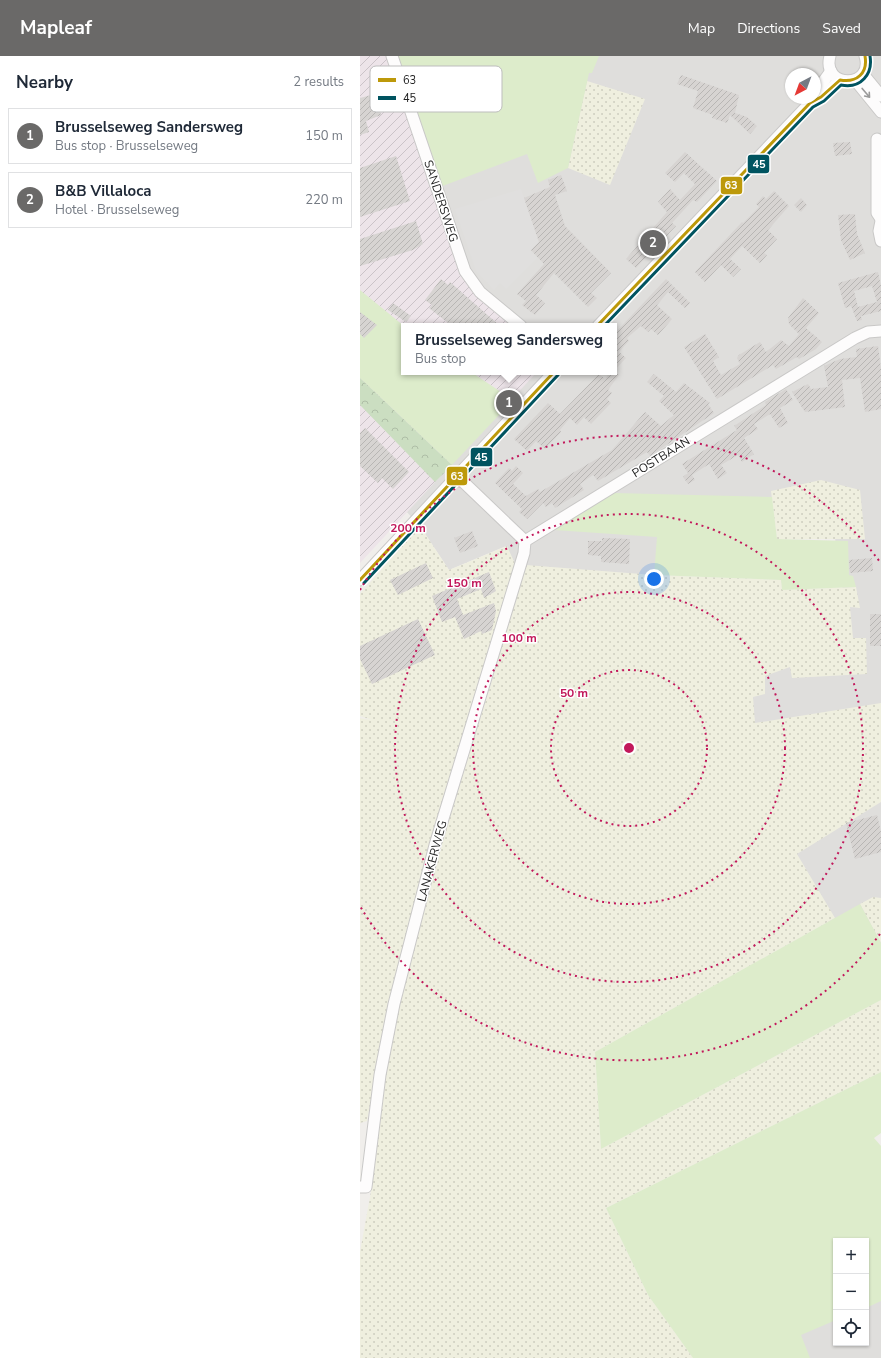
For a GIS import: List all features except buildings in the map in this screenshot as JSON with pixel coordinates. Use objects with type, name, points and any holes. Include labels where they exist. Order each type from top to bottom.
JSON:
[{"type":"street","name":"SANDERSWEG","points":[[392,56],[395,66]]},
{"type":"street","points":[[830,56],[829,64],[831,71],[840,80],[846,81],[859,77],[866,66],[865,56]]},
{"type":"street","points":[[821,86],[831,71]]},
{"type":"street","points":[[859,77],[881,96]]},
{"type":"street","points":[[859,77],[881,112]]},
{"type":"street","points":[[821,97],[840,80]]},
{"type":"street","points":[[601,323],[807,104]]},
{"type":"street","name":"SANDERSWEG","points":[[411,112],[465,271],[480,292],[517,323]]},
{"type":"street","points":[[877,139],[877,213],[881,220],[879,231],[881,241]]},
{"type":"street","name":"POSTBAAN","points":[[525,541],[855,338],[868,332],[881,331]]},
{"type":"street","points":[[360,580],[456,475],[551,375]]},
{"type":"street","points":[[456,475],[525,541]]},
{"type":"street","name":"LANAKERWEG","points":[[363,1187],[380,1075],[394,1004],[435,845],[522,560],[525,541]]},
{"type":"shaded area","points":[[360,56],[881,56],[881,706],[755,728],[751,680],[793,664],[853,654],[835,538],[852,492],[764,501],[682,499],[656,578],[516,566],[506,546],[449,570],[420,526],[404,509],[360,410]]},
{"type":"shaded area","points":[[360,56],[388,56],[391,66],[370,66],[370,112],[406,112],[427,179],[461,272],[513,323],[401,323],[401,375],[534,375],[360,563]]},
{"type":"shaded area","points":[[521,189],[539,243],[530,251],[537,258],[506,289],[500,283],[494,290],[476,271],[455,209]]},
{"type":"shaded area","points":[[881,797],[881,968],[824,919],[778,855]]},
{"type":"shaded area","points":[[881,1292],[881,1358],[804,1358],[790,1326],[833,1310],[833,1346],[869,1346],[869,1296]]},
{"type":"green space","points":[[398,56],[599,56],[592,73],[589,73],[568,168],[538,183],[527,154],[440,187],[416,112],[502,112],[502,66],[401,66]]},
{"type":"green space","points":[[587,81],[645,99],[610,185],[568,168]]},
{"type":"green space","points":[[360,290],[401,324],[401,375],[476,375],[513,400],[452,465],[360,378]]},
{"type":"green space","points":[[360,378],[452,465],[435,482],[360,405]]},
{"type":"green space","points":[[821,480],[860,490],[865,539],[777,539],[771,491]]},
{"type":"green space","points":[[614,493],[772,497],[777,539],[848,541],[849,575],[853,576],[856,587],[782,590],[781,580],[654,575],[657,537],[554,530]]},
{"type":"green space","points":[[420,526],[449,570],[507,546],[516,566],[389,1004],[367,1121],[360,1123],[360,718],[372,720],[360,716],[360,594]]},
{"type":"green space","points":[[526,565],[654,575],[781,580],[782,590],[856,587],[860,608],[850,607],[853,638],[866,638],[867,674],[792,678],[790,667],[765,676],[765,694],[753,697],[755,723],[881,703],[881,802],[797,854],[835,918],[595,1052],[601,1149],[881,1000],[881,1072],[606,1208],[648,1295],[693,1358],[360,1358],[360,1252],[372,1186],[385,1076],[399,1004],[441,845]]},
{"type":"green space","points":[[873,897],[881,898],[881,943],[860,904]]},
{"type":"green space","points":[[860,904],[881,943],[881,1000],[601,1149],[595,1052]]},
{"type":"green space","points":[[881,1072],[881,1133],[874,1138],[881,1146],[881,1301],[869,1307],[869,1238],[833,1238],[833,1321],[801,1335],[810,1358],[693,1358],[648,1295],[606,1208]]},
{"type":"transit line","name":"63","points":[[600,323],[810,103],[821,97],[840,80],[852,80],[860,76],[865,67],[865,56]]},
{"type":"transit line","name":"45","points":[[607,323],[813,107],[824,101],[841,85],[854,85],[864,79],[870,69],[870,56]]},
{"type":"transit line","name":"63","points":[[360,580],[551,375]]},
{"type":"transit line","name":"45","points":[[364,583],[558,375]]},
{"type":"place","name":"B&B Villaloca","points":[[653,243]]},
{"type":"place","name":"Brusselseweg Sandersweg","points":[[509,403]]}]
